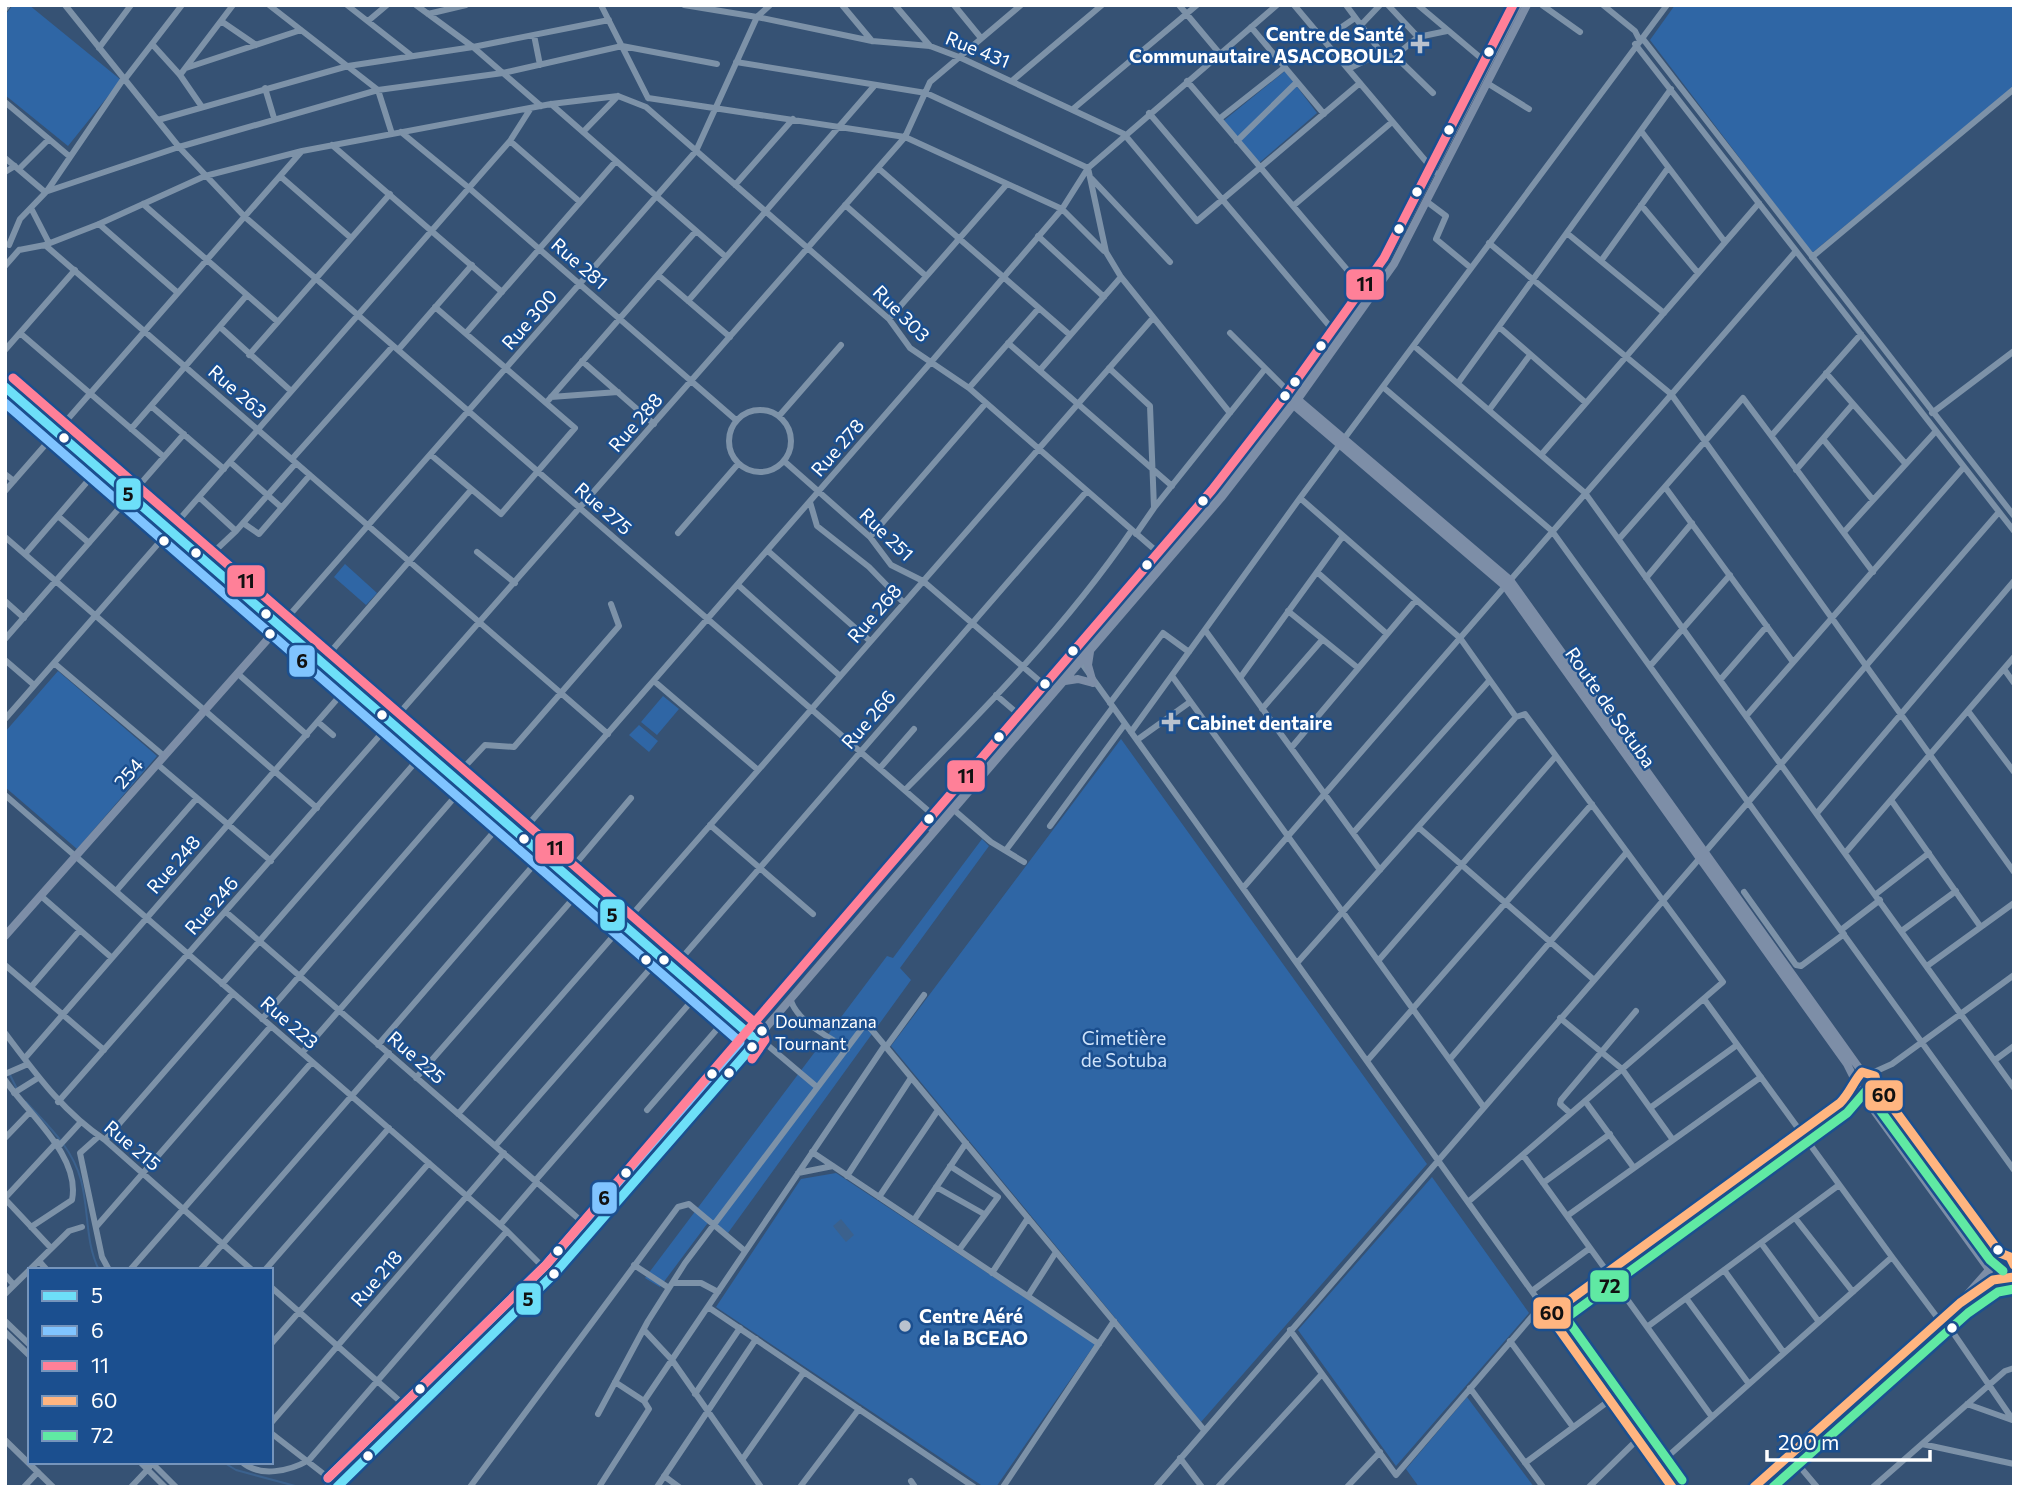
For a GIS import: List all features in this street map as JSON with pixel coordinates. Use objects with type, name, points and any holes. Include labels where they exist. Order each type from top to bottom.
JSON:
[{"type":"main road","points":[[333,1485],[550,1273],[941,821],[954,810],[1065,681],[1079,659],[1090,652],[1221,498],[1394,264],[1518,5]]},
{"type":"main road","points":[[1339,337],[1437,173],[1527,5]]},
{"type":"main road","points":[[5,387],[96,472],[123,502],[167,533]]},
{"type":"main road","points":[[5,400],[54,435]]},
{"type":"main road","points":[[550,1273],[587,1226],[791,1001],[1293,400]]},
{"type":"main road","name":"Route de Sotuba","points":[[1293,400],[1508,583],[1847,1063],[1862,1094],[1989,1269],[2008,1277]]},
{"type":"main road","points":[[96,472],[130,495],[167,533],[346,688],[455,777],[567,874],[580,890]]},
{"type":"main road","name":"254","points":[[5,936],[278,629]]},
{"type":"main road","points":[[1065,681],[1078,679],[1093,682],[1088,665],[1090,652]]},
{"type":"main road","points":[[390,725],[420,757],[538,860],[580,890],[754,1040]]},
{"type":"main road","name":"Route de Sotuba","points":[[1701,854],[1862,1072]]},
{"type":"main road","points":[[622,926],[696,996],[754,1040]]},
{"type":"main road","points":[[1754,1487],[1960,1303],[1986,1283],[2008,1277],[2010,1258],[1875,1079],[1862,1072],[1855,1083]]},
{"type":"main road","points":[[1862,1094],[1871,1093],[1875,1079]]},
{"type":"main road","points":[[1960,1303],[1989,1269],[1991,1258],[2010,1258]]},
{"type":"street","name":"Rue 275","points":[[65,5],[180,147],[245,217],[941,821]]},
{"type":"street","points":[[120,5],[126,12]]},
{"type":"street","points":[[99,48],[131,5]]},
{"type":"street","points":[[182,5],[125,79],[46,192],[20,219],[7,245],[19,250],[47,244],[99,224],[205,176],[302,151],[551,104],[618,96]]},
{"type":"street","points":[[180,75],[233,5]]},
{"type":"street","points":[[269,5],[378,90],[392,134]]},
{"type":"street","points":[[347,5],[411,57]]},
{"type":"street","points":[[368,21],[387,5]]},
{"type":"street","points":[[416,5],[473,47],[541,106]]},
{"type":"street","points":[[428,14],[466,5]]},
{"type":"street","points":[[601,5],[648,98],[646,107]]},
{"type":"street","name":"Rue 431","points":[[684,5],[872,41],[930,46],[1013,80],[1124,134]]},
{"type":"street","points":[[723,5],[729,12]]},
{"type":"street","name":"Rue 300","points":[[278,629],[696,151],[757,17],[771,5]]},
{"type":"street","points":[[842,5],[872,41]]},
{"type":"street","points":[[895,5],[930,46]]},
{"type":"street","points":[[954,5],[981,38]]},
{"type":"street","name":"Rue 288","points":[[390,725],[905,137],[930,82],[1021,5]]},
{"type":"street","points":[[1013,80],[1102,5]]},
{"type":"street","points":[[1179,5],[1220,54]]},
{"type":"street","points":[[1073,109],[1197,5]]},
{"type":"street","name":"Rue 278","points":[[520,834],[932,362],[1062,209],[1088,168],[1124,134],[1277,5]]},
{"type":"street","points":[[1306,5],[1297,8],[1437,173]]},
{"type":"street","points":[[1346,5],[1383,55]]},
{"type":"street","points":[[1361,25],[1380,5]]},
{"type":"street","points":[[1388,5],[1418,37]]},
{"type":"street","points":[[1418,5],[1488,64]]},
{"type":"street","points":[[1542,5],[1580,32]]},
{"type":"street","points":[[1131,732],[1342,441],[1667,5]]},
{"type":"street","points":[[1605,6],[1635,31],[1671,89],[2014,531]]},
{"type":"street","points":[[1323,40],[1355,18]]},
{"type":"street","points":[[158,120],[348,66],[473,47],[609,20]]},
{"type":"street","points":[[221,21],[256,46]]},
{"type":"street","points":[[1251,27],[1324,114]]},
{"type":"street","points":[[186,68],[301,30]]},
{"type":"street","points":[[1395,56],[1418,37],[1447,30]]},
{"type":"street","points":[[534,35],[540,65]]},
{"type":"street","points":[[1640,41],[2014,516]]},
{"type":"street","points":[[152,44],[180,75],[202,107]]},
{"type":"street","points":[[46,192],[274,118],[378,90],[503,73],[622,46],[717,64]]},
{"type":"street","points":[[1348,69],[1383,55],[1395,56],[1433,93]]},
{"type":"street","points":[[736,62],[926,93],[1088,168],[1106,252]]},
{"type":"street","points":[[1219,119],[1285,67]]},
{"type":"street","points":[[1187,81],[1366,292]]},
{"type":"street","points":[[1237,141],[1297,82]]},
{"type":"street","points":[[1124,134],[1197,221],[1360,83]]},
{"type":"street","points":[[1487,83],[1529,109]]},
{"type":"street","points":[[688,301],[876,85]]},
{"type":"street","points":[[265,88],[274,118]]},
{"type":"street","points":[[1458,383],[1671,89]]},
{"type":"street","points":[[1812,257],[2014,89]]},
{"type":"street","points":[[583,132],[618,96]]},
{"type":"street","name":"Rue 303","points":[[618,96],[646,107],[889,318],[910,348],[969,388],[1162,556]]},
{"type":"street","points":[[648,98],[905,137],[1062,209],[1106,252],[1121,277],[1230,413]]},
{"type":"street","points":[[5,102],[69,156]]},
{"type":"street","points":[[551,104],[726,257]]},
{"type":"street","points":[[5,719],[470,188],[510,141],[531,108]]},
{"type":"street","points":[[1149,113],[1339,337]]},
{"type":"street","points":[[735,185],[793,119]]},
{"type":"street","points":[[1293,206],[1392,122]]},
{"type":"street","points":[[1641,131],[1726,242]]},
{"type":"street","name":"Rue 281","points":[[401,132],[470,188],[736,420]]},
{"type":"street","points":[[5,172],[17,168],[49,139]]},
{"type":"street","points":[[510,141],[580,202]]},
{"type":"street","points":[[332,145],[502,292]]},
{"type":"street","points":[[5,491],[302,151]]},
{"type":"street","points":[[5,158],[46,192]]},
{"type":"street","points":[[466,333],[616,161]]},
{"type":"street","points":[[878,168],[1070,335]]},
{"type":"street","points":[[1601,261],[1668,168]]},
{"type":"street","points":[[280,176],[351,238]]},
{"type":"street","points":[[1090,178],[1170,262]]},
{"type":"street","points":[[889,318],[1007,184]]},
{"type":"street","points":[[249,355],[390,194]]},
{"type":"street","points":[[1426,201],[1446,216],[1436,239],[1471,268]]},
{"type":"street","points":[[1541,456],[1759,203]]},
{"type":"street","points":[[143,204],[278,322]]},
{"type":"street","points":[[845,205],[926,276]]},
{"type":"street","points":[[1641,205],[1698,273]]},
{"type":"street","points":[[30,208],[47,244]]},
{"type":"street","points":[[99,224],[178,293]]},
{"type":"street","points":[[546,403],[696,231]]},
{"type":"street","points":[[1568,234],[1664,313]]},
{"type":"street","points":[[1038,236],[1104,297]]},
{"type":"street","points":[[1489,243],[1671,394],[2014,872]]},
{"type":"street","name":"Rue 263","points":[[47,244],[608,734]]},
{"type":"street","points":[[5,266],[19,250]]},
{"type":"street","points":[[1243,888],[1796,250]]},
{"type":"street","points":[[202,563],[236,531],[294,461],[471,265]]},
{"type":"street","points":[[5,350],[75,270]]},
{"type":"street","points":[[658,275],[730,337]]},
{"type":"street","points":[[1040,370],[1121,277]]},
{"type":"street","points":[[131,429],[247,295]]},
{"type":"street","points":[[431,455],[499,514],[575,428],[435,307]]},
{"type":"street","points":[[969,388],[1039,308]]},
{"type":"street","name":"Rue 268","points":[[458,1114],[1153,318]]},
{"type":"street","points":[[220,327],[291,391]]},
{"type":"street","points":[[1499,327],[1586,403]]},
{"type":"street","points":[[20,333],[164,457]]},
{"type":"street","points":[[1230,333],[1293,400]]},
{"type":"street","points":[[1772,435],[1861,334]]},
{"type":"street","points":[[1008,343],[1172,486]]},
{"type":"street","points":[[779,416],[841,345]]},
{"type":"street","points":[[1413,346],[1585,493],[1903,930],[2014,1088]]},
{"type":"street","points":[[1932,414],[2014,351]]},
{"type":"street","points":[[1489,410],[1531,355]]},
{"type":"street","points":[[582,361],[654,424]]},
{"type":"street","points":[[1109,368],[1150,406],[1154,508]]},
{"type":"street","points":[[905,790],[1023,666],[1106,568],[1265,369]]},
{"type":"street","points":[[1826,373],[1905,462]]},
{"type":"street","points":[[1383,387],[1552,531],[2013,1168]]},
{"type":"street","points":[[551,397],[618,392]]},
{"type":"street","points":[[1619,540],[1743,398],[1872,572]]},
{"type":"street","points":[[870,537],[986,403]]},
{"type":"street","points":[[1796,470],[1853,404]]},
{"type":"street","points":[[151,405],[224,469]]},
{"type":"street","points":[[758,409],[779,416],[790,432],[789,453],[784,461],[766,471],[756,472],[738,464],[729,446],[729,436],[736,420],[758,409]]},
{"type":"street","points":[[1844,533],[1905,462],[1936,431]]},
{"type":"street","points":[[5,639],[184,434]]},
{"type":"street","points":[[1823,439],[1873,500]]},
{"type":"street","points":[[230,461],[281,507]]},
{"type":"street","name":"Rue 251","points":[[784,461],[870,537],[891,565],[923,581],[1049,689]]},
{"type":"street","points":[[678,533],[738,464]]},
{"type":"street","points":[[1747,715],[1964,467]]},
{"type":"street","points":[[24,554],[96,472]]},
{"type":"street","points":[[5,474],[14,481]]},
{"type":"street","points":[[243,523],[259,534],[310,475]]},
{"type":"street","points":[[1665,486],[1793,662]]},
{"type":"street","points":[[319,665],[471,490]]},
{"type":"street","name":"Rue 266","points":[[673,968],[1087,491]]},
{"type":"street","points":[[199,497],[236,531]]},
{"type":"street","points":[[1300,498],[1460,638],[1516,717]]},
{"type":"street","points":[[2006,506],[2014,499]]},
{"type":"street","points":[[810,502],[817,526],[869,566],[904,603]]},
{"type":"street","points":[[1156,1487],[1483,1105],[1999,512]]},
{"type":"street","points":[[58,516],[89,543]]},
{"type":"street","points":[[1646,578],[1692,523]]},
{"type":"street","points":[[1240,678],[1343,536]]},
{"type":"street","points":[[5,537],[317,808]]},
{"type":"street","points":[[768,551],[870,641]]},
{"type":"street","points":[[477,552],[515,583]]},
{"type":"street","points":[[1317,572],[1387,634]]},
{"type":"street","points":[[1650,666],[1730,575]]},
{"type":"street","points":[[1817,813],[2014,581]]},
{"type":"street","points":[[738,585],[840,676]]},
{"type":"street","points":[[1291,748],[1416,600]]},
{"type":"street","points":[[5,601],[24,618]]},
{"type":"street","points":[[455,777],[485,745],[513,747],[619,626],[611,604]]},
{"type":"street","points":[[1288,611],[1358,668]]},
{"type":"street","points":[[1721,679],[1767,626]]},
{"type":"street","points":[[1205,630],[1380,870]]},
{"type":"street","points":[[1006,850],[1163,633],[1189,652]]},
{"type":"street","points":[[1262,709],[1322,640]]},
{"type":"street","points":[[1846,852],[2014,657]]},
{"type":"street","points":[[1079,659],[1672,1487]]},
{"type":"street","points":[[5,660],[34,685]]},
{"type":"street","points":[[54,663],[164,756]]},
{"type":"street","points":[[2004,669],[2014,683]]},
{"type":"street","points":[[237,673],[307,734]]},
{"type":"street","points":[[1172,676],[1483,1105]]},
{"type":"street","points":[[654,681],[758,770]]},
{"type":"street","points":[[1353,833],[1489,681]]},
{"type":"street","name":"Rue 248","points":[[27,1061],[63,1014],[346,688]]},
{"type":"street","points":[[996,695],[1024,719]]},
{"type":"street","points":[[1137,740],[1191,702]]},
{"type":"street","points":[[1968,711],[2014,772]]},
{"type":"street","points":[[1297,963],[1516,717],[1525,715],[1723,982],[1468,1202]]},
{"type":"street","points":[[318,722],[332,735]]},
{"type":"street","points":[[1050,826],[1125,724]]},
{"type":"street","name":"Rue 246","points":[[58,1102],[390,725]]},
{"type":"street","points":[[880,768],[914,729]]},
{"type":"street","points":[[1378,961],[1556,756]]},
{"type":"street","points":[[222,984],[420,757]]},
{"type":"street","points":[[157,764],[271,861]]},
{"type":"street","points":[[262,1019],[460,791]]},
{"type":"street","name":"Rue 223","points":[[5,795],[507,1231],[550,1273]]},
{"type":"street","points":[[567,874],[632,798]]},
{"type":"street","points":[[116,891],[197,799]]},
{"type":"street","points":[[1891,800],[1980,926]]},
{"type":"street","points":[[1367,1061],[1592,804]]},
{"type":"street","points":[[954,810],[991,842],[1024,862]]},
{"type":"street","points":[[710,825],[813,914]]},
{"type":"street","points":[[302,1053],[499,826]]},
{"type":"street","points":[[1418,827],[1593,979]]},
{"type":"street","points":[[1450,1059],[1627,852]]},
{"type":"street","points":[[1744,892],[1796,965],[1801,966],[1929,853]]},
{"type":"street","points":[[378,1045],[538,860]]},
{"type":"street","points":[[416,1077],[580,890]]},
{"type":"street","points":[[1903,930],[1956,891]]},
{"type":"street","points":[[41,896],[112,958]]},
{"type":"street","points":[[1927,966],[2014,904]]},
{"type":"street","name":"Rue 225","points":[[226,912],[587,1226]]},
{"type":"street","points":[[31,987],[80,930]]},
{"type":"street","points":[[495,1146],[657,961]]},
{"type":"street","points":[[5,965],[104,1050]]},
{"type":"street","points":[[1875,1079],[2014,975]]},
{"type":"street","points":[[108,1268],[102,1257],[79,1153],[102,1138],[233,993]]},
{"type":"street","points":[[644,1401],[885,1046],[924,995]]},
{"type":"street","points":[[500,1225],[696,996]]},
{"type":"street","points":[[1704,999],[1892,1257],[1940,1321],[1954,1334],[2013,1420]]},
{"type":"street","points":[[791,1001],[794,1010],[813,1027],[847,1049]]},
{"type":"street","points":[[1570,1113],[1560,1104],[1560,1100],[1636,1011]]},
{"type":"street","points":[[1560,1017],[1622,1069],[1672,1140]]},
{"type":"street","points":[[647,1110],[725,1020]]},
{"type":"street","points":[[598,1414],[644,1329],[712,1224],[866,1023],[1204,1430]]},
{"type":"street","points":[[96,1227],[271,1026]]},
{"type":"street","name":"Rue 215","points":[[5,1033],[58,1102],[250,1268]]},
{"type":"street","points":[[754,1040],[817,1087]]},
{"type":"street","points":[[1650,1108],[1737,1045]]},
{"type":"street","points":[[1995,1060],[2014,1046]]},
{"type":"street","points":[[202,1268],[389,1054]]},
{"type":"street","points":[[27,1061],[6,1075],[29,1113],[61,1142],[72,1181],[73,1197],[31,1227]]},
{"type":"street","points":[[132,1268],[312,1062]]},
{"type":"street","points":[[1567,1216],[1761,1077]]},
{"type":"street","points":[[17,1092],[38,1078]]},
{"type":"street","points":[[847,1176],[911,1078]]},
{"type":"street","points":[[1840,1103],[1855,1083]]},
{"type":"street","points":[[1549,1315],[1800,1131],[1840,1103],[1862,1094]]},
{"type":"street","points":[[1585,1101],[1634,1168]]},
{"type":"street","points":[[880,1197],[938,1110]]},
{"type":"street","points":[[5,1138],[29,1113]]},
{"type":"street","points":[[51,1248],[5,1199],[80,1123]]},
{"type":"street","points":[[267,1268],[389,1128]]},
{"type":"street","points":[[1543,1183],[1610,1134]]},
{"type":"street","points":[[914,1220],[966,1143]]},
{"type":"street","points":[[812,1152],[1099,1344]]},
{"type":"street","name":"Rue 218","points":[[273,1421],[504,1153]]},
{"type":"street","points":[[1522,1155],[1712,1417]]},
{"type":"street","points":[[273,1342],[429,1163]]},
{"type":"street","points":[[798,1173],[833,1166]]},
{"type":"street","points":[[950,1166],[998,1197],[959,1250]]},
{"type":"street","points":[[1647,1327],[1839,1185]]},
{"type":"street","points":[[936,1187],[984,1214]]},
{"type":"street","points":[[470,1487],[634,1265],[684,1203],[746,1251]]},
{"type":"street","points":[[992,1273],[1028,1218]]},
{"type":"street","points":[[1795,1218],[1853,1292]]},
{"type":"street","points":[[32,1268],[69,1231],[82,1227]]},
{"type":"street","points":[[247,1464],[261,1470],[285,1471],[309,1460],[507,1231]]},
{"type":"street","points":[[1761,1243],[1819,1322]]},
{"type":"street","points":[[1532,1291],[1590,1248]]},
{"type":"street","points":[[1028,1296],[1056,1252]]},
{"type":"street","points":[[1657,1466],[1892,1257]]},
{"type":"street","points":[[39,1261],[45,1268]]},
{"type":"street","points":[[634,1265],[671,1286],[701,1283],[718,1292]]},
{"type":"street","points":[[1724,1270],[1784,1353]]},
{"type":"street","points":[[5,1294],[28,1272]]},
{"type":"street","points":[[5,1275],[14,1285]]},
{"type":"street","points":[[273,1289],[410,1410]]},
{"type":"street","points":[[1686,1298],[1749,1384]]},
{"type":"street","points":[[1290,1330],[1396,1475],[1542,1305]]},
{"type":"street","points":[[708,1307],[974,1487]]},
{"type":"street","points":[[5,1321],[28,1343]]},
{"type":"street","points":[[1003,1487],[1114,1321]]},
{"type":"street","points":[[695,1394],[740,1328]]},
{"type":"street","points":[[644,1329],[672,1360],[761,1487]]},
{"type":"street","points":[[5,1332],[28,1354]]},
{"type":"street","points":[[657,1487],[756,1339]]},
{"type":"street","points":[[1510,1342],[1573,1427]]},
{"type":"street","points":[[1873,1487],[2005,1371],[2014,1368]]},
{"type":"street","points":[[742,1460],[804,1372]]},
{"type":"street","points":[[1218,1487],[1322,1374]]},
{"type":"street","points":[[599,1487],[648,1410],[644,1401],[615,1382]]},
{"type":"street","points":[[1471,1388],[1542,1487]]},
{"type":"street","points":[[1525,1463],[1610,1400]]},
{"type":"street","points":[[1967,1404],[2013,1420]]},
{"type":"street","points":[[800,1487],[859,1409]]},
{"type":"street","points":[[273,1434],[309,1460],[333,1485]]},
{"type":"street","points":[[1590,1487],[1637,1438]]},
{"type":"street","points":[[5,1440],[28,1462]]},
{"type":"street","points":[[1922,1444],[2014,1464]]},
{"type":"street","points":[[1347,1487],[1380,1452]]},
{"type":"street","points":[[1790,1455],[1817,1487]]},
{"type":"street","points":[[1180,1458],[1202,1487]]},
{"type":"street","points":[[30,1464],[53,1487]]},
{"type":"street","points":[[142,1464],[165,1487]]},
{"type":"street","points":[[131,1487],[152,1464]]},
{"type":"street","points":[[154,1464],[176,1487]]},
{"type":"street","points":[[24,1487],[38,1472]]},
{"type":"street","points":[[664,1476],[680,1487]]},
{"type":"green space","points":[[13,5],[29,5],[121,80],[68,146],[5,95],[5,15]]},
{"type":"green space","points":[[1675,5],[2014,5],[2014,86],[1812,253],[1650,40]]},
{"type":"green space","points":[[1285,71],[1317,113],[1259,163],[1222,122]]},
{"type":"green space","points":[[345,564],[377,593],[366,605],[334,577]]},
{"type":"green space","points":[[58,671],[157,756],[77,849],[5,787],[5,732]]},
{"type":"green space","points":[[663,696],[679,709],[657,735],[641,722]]},
{"type":"green space","points":[[639,725],[658,741],[649,752],[629,735]]},
{"type":"green space","name":"Cimetière de Sotuba","points":[[1121,739],[1427,1164],[1201,1422],[891,1046]]},
{"type":"green space","points":[[982,839],[989,846],[900,968],[911,980],[728,1233],[710,1220],[660,1287],[645,1278],[887,956],[893,958]]},
{"type":"green space","points":[[1876,1092],[1881,1093],[1994,1251],[1985,1261],[1870,1100]]},
{"type":"green space","name":"Centre Aéré de la BCEAO","points":[[836,1173],[1095,1344],[996,1487],[984,1487],[716,1307],[801,1179]]},
{"type":"green space","points":[[1432,1177],[1529,1313],[1396,1466],[1298,1330]]},
{"type":"green space","points":[[1467,1397],[1534,1487],[1419,1487],[1406,1469]]},
{"type":"shaded area","points":[[841,1219],[854,1235],[846,1242],[833,1226]]},
{"type":"waterway","points":[[10,1075],[17,1089]]},
{"type":"waterway","points":[[26,1102],[58,1138],[77,1168],[91,1248],[98,1268]]},
{"type":"waterway","points":[[226,1464],[236,1470],[299,1487]]},
{"type":"transit line","name":"11","points":[[328,1478],[546,1265],[1212,490],[1288,392],[1384,258],[1513,5]]},
{"type":"transit line","name":"11","points":[[13,378],[761,1028],[765,1040],[752,1059]]},
{"type":"transit line","name":"5","points":[[5,387],[757,1041],[555,1273],[337,1487]]},
{"type":"transit line","name":"6","points":[[5,403],[740,1042],[546,1265],[328,1478]]},
{"type":"transit line","name":"60","points":[[1672,1487],[1549,1315],[1840,1103],[1862,1072],[1875,1076],[1877,1086],[2000,1253],[2010,1257],[2014,1265]]},
{"type":"transit line","name":"72","points":[[1682,1480],[1566,1318],[1847,1113],[1866,1091],[1990,1260],[2003,1271]]},
{"type":"transit line","name":"60","points":[[1754,1487],[1960,1303],[1993,1280],[2014,1277]]},
{"type":"transit line","name":"72","points":[[1773,1487],[1968,1313],[1998,1292],[2014,1289]]},
{"type":"place","name":"Centre de Santé Communautaire ASACOBOUL2","points":[[1420,44]]},
{"type":"place","name":"Cabinet dentaire","points":[[1171,722]]},
{"type":"place","name":"Doumanzana Tournant","points":[[762,1031]]},
{"type":"place","name":"Centre Aéré de la BCEAO","points":[[905,1326]]}]
